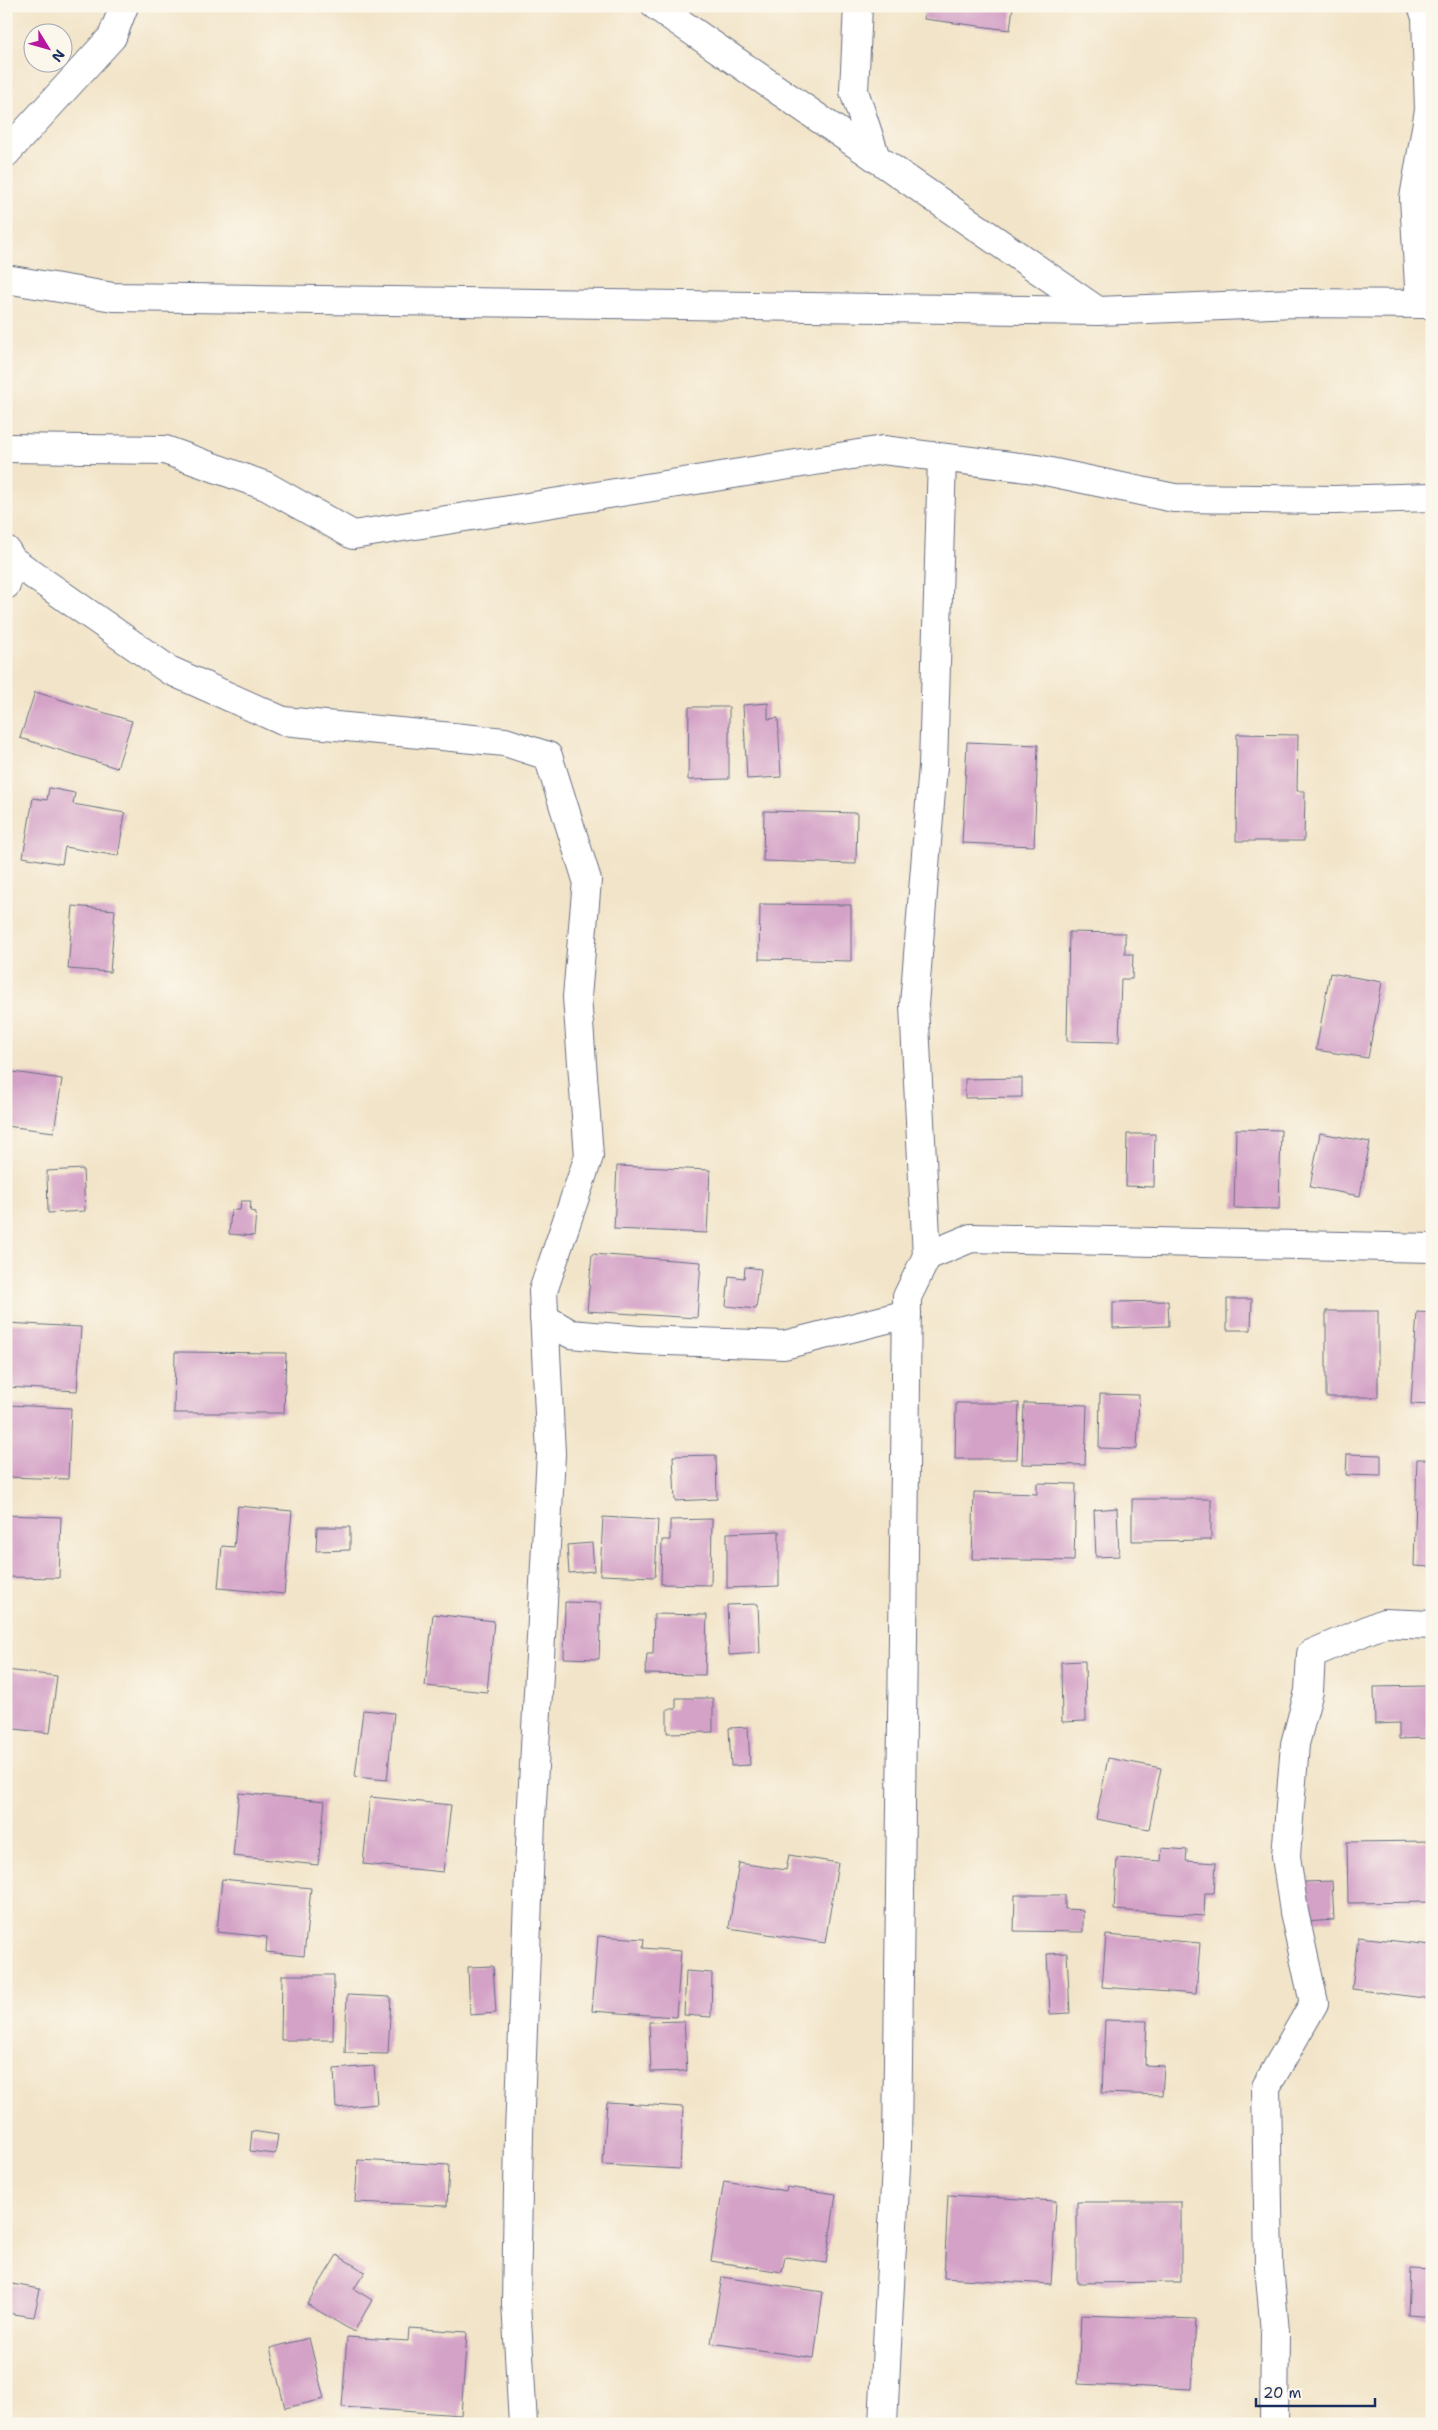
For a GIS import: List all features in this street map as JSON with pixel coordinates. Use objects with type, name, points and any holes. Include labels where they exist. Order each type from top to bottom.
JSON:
[{"type":"street","points":[[6,153],[112,37],[124,6]]},
{"type":"street","points":[[656,6],[1098,311]]},
{"type":"street","points":[[858,6],[854,91],[876,158]]},
{"type":"street","points":[[6,279],[113,297],[1098,311],[1294,303],[1426,304],[1414,198],[1429,110],[1426,17],[1422,6]]},
{"type":"street","points":[[6,448],[165,450],[266,486],[353,534],[882,450],[1036,469],[1174,498],[1334,500],[1432,497]]},
{"type":"street","points":[[883,2424],[897,2146],[906,1314],[907,1297],[927,1256],[914,1005],[932,766],[942,458]]},
{"type":"street","points":[[8,565],[169,670],[283,721],[505,742],[548,756],[587,880],[577,997],[589,1156],[543,1291],[550,1454],[531,1820],[519,2133],[516,2303],[523,2424]]},
{"type":"street","points":[[927,1256],[972,1238],[1432,1248]]},
{"type":"street","points":[[544,1318],[571,1334],[639,1340],[784,1345],[906,1314]]},
{"type":"street","points":[[1274,2424],[1275,2332],[1269,2266],[1266,2087],[1314,2003],[1294,1912],[1286,1856],[1294,1744],[1309,1691],[1311,1654],[1384,1623],[1432,1625]]},
{"type":"building","points":[[925,6],[1013,6],[1010,30],[924,19]]},
{"type":"building","points":[[35,692],[132,721],[117,768],[20,738]]},
{"type":"building","points":[[768,703],[768,719],[778,718],[781,777],[747,779],[743,705]]},
{"type":"building","points":[[689,707],[729,707],[729,779],[688,780]]},
{"type":"building","points":[[1237,734],[1298,735],[1297,791],[1305,791],[1304,841],[1236,841]]},
{"type":"building","points":[[967,742],[1038,745],[1034,846],[962,843]]},
{"type":"building","points":[[49,788],[75,793],[73,804],[125,813],[118,856],[65,847],[62,864],[23,857],[33,798],[47,800]]},
{"type":"building","points":[[764,811],[857,813],[856,864],[763,861]]},
{"type":"building","points":[[760,904],[851,905],[851,961],[759,959]]},
{"type":"building","points":[[73,906],[115,910],[110,972],[68,969]]},
{"type":"building","points":[[1069,932],[1125,933],[1125,954],[1133,954],[1132,979],[1121,979],[1119,1042],[1067,1041]]},
{"type":"building","points":[[1330,973],[1382,982],[1368,1058],[1316,1050]]},
{"type":"building","points":[[6,1071],[62,1079],[54,1132],[6,1126]]},
{"type":"building","points":[[1022,1078],[1022,1097],[965,1098],[965,1079]]},
{"type":"building","points":[[1236,1129],[1281,1130],[1279,1209],[1234,1208]]},
{"type":"building","points":[[1320,1133],[1370,1142],[1360,1196],[1310,1187]]},
{"type":"building","points":[[1127,1134],[1155,1134],[1154,1187],[1126,1186]]},
{"type":"building","points":[[617,1166],[710,1170],[707,1233],[614,1229]]},
{"type":"building","points":[[83,1169],[85,1211],[48,1213],[47,1171]]},
{"type":"building","points":[[241,1201],[251,1201],[250,1211],[256,1212],[254,1236],[229,1234],[231,1210],[240,1210]]},
{"type":"building","points":[[592,1254],[701,1262],[697,1318],[587,1311]]},
{"type":"building","points":[[745,1267],[761,1269],[756,1309],[726,1306],[729,1276],[744,1278]]},
{"type":"building","points":[[1227,1299],[1252,1299],[1251,1330],[1227,1330]]},
{"type":"building","points":[[1168,1301],[1169,1326],[1113,1328],[1113,1302]]},
{"type":"building","points":[[1326,1311],[1378,1311],[1378,1397],[1326,1397]]},
{"type":"building","points":[[1417,1312],[1432,1313],[1432,1405],[1411,1404]]},
{"type":"building","points":[[6,1323],[81,1327],[77,1391],[6,1387]]},
{"type":"building","points":[[175,1352],[286,1353],[284,1413],[174,1413]]},
{"type":"building","points":[[1100,1394],[1139,1395],[1137,1449],[1099,1448]]},
{"type":"building","points":[[956,1403],[1019,1403],[1017,1459],[955,1459]]},
{"type":"building","points":[[1024,1403],[1087,1405],[1085,1465],[1022,1464]]},
{"type":"building","points":[[8,1405],[71,1408],[68,1479],[6,1477]]},
{"type":"building","points":[[1347,1454],[1381,1455],[1381,1476],[1346,1475]]},
{"type":"building","points":[[716,1455],[717,1499],[675,1501],[673,1456]]},
{"type":"building","points":[[1417,1459],[1432,1459],[1432,1567],[1414,1566]]},
{"type":"building","points":[[1037,1483],[1076,1484],[1074,1561],[972,1559],[974,1492],[1037,1494]]},
{"type":"building","points":[[1132,1499],[1211,1499],[1211,1540],[1132,1541]]},
{"type":"building","points":[[238,1506],[292,1511],[284,1594],[218,1588],[222,1546],[234,1547]]},
{"type":"building","points":[[1117,1508],[1119,1556],[1096,1557],[1094,1510]]},
{"type":"building","points":[[6,1515],[61,1517],[59,1578],[6,1577]]},
{"type":"building","points":[[603,1517],[658,1520],[655,1577],[600,1575]]},
{"type":"building","points":[[712,1519],[711,1585],[661,1584],[662,1540],[670,1540],[670,1520]]},
{"type":"building","points":[[317,1527],[350,1527],[350,1550],[316,1551]]},
{"type":"building","points":[[779,1531],[779,1586],[727,1588],[727,1533]]},
{"type":"building","points":[[592,1543],[594,1571],[569,1573],[567,1545]]},
{"type":"building","points":[[565,1602],[601,1603],[599,1659],[564,1658]]},
{"type":"building","points":[[758,1604],[760,1653],[729,1655],[727,1605]]},
{"type":"building","points":[[433,1614],[494,1621],[487,1692],[425,1686]]},
{"type":"building","points":[[654,1614],[707,1615],[705,1675],[645,1674],[647,1654],[653,1654]]},
{"type":"building","points":[[1085,1661],[1086,1721],[1062,1722],[1061,1662]]},
{"type":"building","points":[[6,1670],[57,1676],[50,1733],[6,1728]]},
{"type":"building","points":[[1427,1686],[1429,1738],[1399,1739],[1399,1723],[1375,1724],[1374,1687]]},
{"type":"building","points":[[676,1698],[713,1698],[713,1732],[667,1733],[667,1709],[676,1709]]},
{"type":"building","points":[[363,1710],[394,1713],[387,1780],[355,1777]]},
{"type":"building","points":[[748,1727],[750,1765],[731,1766],[729,1728]]},
{"type":"building","points":[[1108,1758],[1161,1768],[1149,1829],[1096,1819]]},
{"type":"building","points":[[239,1793],[325,1801],[318,1865],[233,1856]]},
{"type":"building","points":[[370,1797],[451,1805],[443,1872],[363,1864]]},
{"type":"building","points":[[1432,1841],[1432,1902],[1348,1903],[1347,1842]]},
{"type":"building","points":[[1162,1848],[1187,1850],[1186,1861],[1216,1863],[1214,1893],[1205,1893],[1204,1916],[1114,1910],[1117,1858],[1161,1861]]},
{"type":"building","points":[[789,1855],[838,1863],[825,1943],[729,1928],[739,1863],[786,1870]]},
{"type":"building","points":[[222,1879],[311,1888],[304,1956],[266,1952],[267,1937],[217,1932]]},
{"type":"building","points":[[1332,1881],[1334,1920],[1305,1922],[1304,1882]]},
{"type":"building","points":[[1015,1895],[1065,1895],[1065,1909],[1083,1910],[1083,1932],[1014,1931]]},
{"type":"building","points":[[1106,1935],[1200,1943],[1196,1994],[1102,1987]]},
{"type":"building","points":[[598,1936],[644,1939],[643,1948],[681,1951],[676,2017],[592,2011]]},
{"type":"building","points":[[1358,1937],[1432,1945],[1432,1999],[1352,1989]]},
{"type":"building","points":[[1067,1953],[1070,2013],[1050,2014],[1047,1954]]},
{"type":"building","points":[[493,1966],[496,2013],[470,2015],[468,1967]]},
{"type":"building","points":[[686,1971],[712,1973],[711,2017],[684,2015]]},
{"type":"building","points":[[282,1975],[334,1975],[333,2040],[281,2040]]},
{"type":"building","points":[[347,1995],[391,1997],[388,2054],[345,2053]]},
{"type":"building","points":[[1105,2020],[1147,2021],[1145,2065],[1164,2066],[1162,2095],[1102,2093]]},
{"type":"building","points":[[684,2021],[687,2071],[651,2072],[649,2022]]},
{"type":"building","points":[[374,2066],[377,2104],[336,2108],[334,2069]]},
{"type":"building","points":[[607,2102],[683,2107],[680,2169],[603,2165]]},
{"type":"building","points":[[252,2131],[278,2135],[275,2154],[250,2151]]},
{"type":"building","points":[[358,2160],[449,2165],[447,2206],[355,2202]]},
{"type":"building","points":[[724,2181],[786,2191],[787,2187],[836,2194],[826,2263],[785,2257],[782,2272],[711,2261]]},
{"type":"building","points":[[948,2195],[1056,2201],[1051,2284],[944,2278]]},
{"type":"building","points":[[1077,2202],[1181,2202],[1181,2282],[1077,2283]]},
{"type":"building","points":[[337,2255],[365,2272],[354,2289],[372,2300],[354,2332],[307,2304]]},
{"type":"building","points":[[1410,2269],[1432,2270],[1432,2317],[1408,2315]]},
{"type":"building","points":[[722,2277],[823,2292],[814,2358],[711,2343]]},
{"type":"building","points":[[6,2283],[40,2289],[34,2317],[6,2313]]},
{"type":"building","points":[[1081,2315],[1196,2319],[1192,2389],[1078,2384]]},
{"type":"building","points":[[409,2328],[467,2332],[461,2415],[342,2407],[347,2337],[408,2341]]},
{"type":"building","points":[[309,2338],[324,2399],[285,2408],[270,2348]]}]
